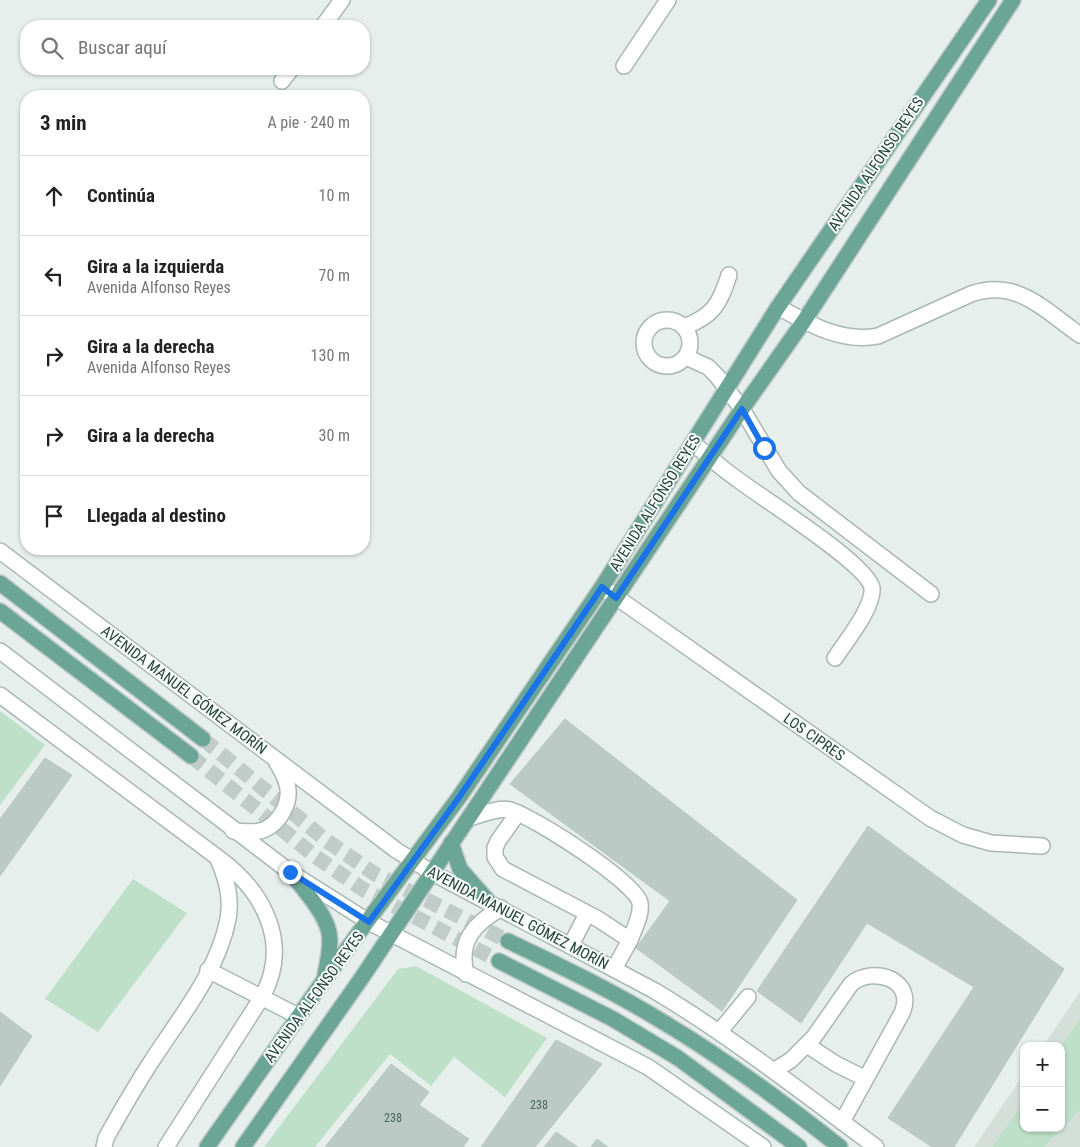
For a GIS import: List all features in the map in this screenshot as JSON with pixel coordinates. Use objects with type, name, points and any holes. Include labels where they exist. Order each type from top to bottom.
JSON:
[{"type":"main road","name":"AVENIDA ALFONSO REYES","points":[[207,1147],[298,1016],[460,796],[602,587],[778,307],[989,0]]},
{"type":"main road","name":"AVENIDA ALFONSO REYES","points":[[243,1147],[391,934],[742,409],[804,321],[1013,0]]},
{"type":"main road","name":"AVENIDA MANUEL GÓMEZ MORÍN","points":[[0,583],[203,739]]},
{"type":"main road","points":[[0,611],[191,756]]},
{"type":"main road","points":[[451,843],[460,868],[494,905]]},
{"type":"main road","points":[[290,872],[313,903],[329,931],[330,948],[324,980]]},
{"type":"main road","name":"AVENIDA MANUEL GÓMEZ MORÍN","points":[[508,941],[593,982],[664,1022],[760,1084],[840,1147]]},
{"type":"main road","points":[[499,960],[662,1048],[716,1084],[799,1147]]},
{"type":"street","points":[[327,20],[342,0]]},
{"type":"street","points":[[624,66],[668,0]]},
{"type":"street","points":[[684,327],[708,315],[717,305],[729,275]]},
{"type":"street","points":[[778,307],[804,321],[846,337],[867,338],[878,336],[971,294],[994,288],[1019,293],[1080,335]]},
{"type":"street","points":[[673,320],[684,327],[690,342],[690,350],[686,358],[676,365],[663,366],[652,361],[645,351],[644,338],[650,327],[661,321],[673,320]]},
{"type":"street","points":[[686,358],[708,367],[727,389],[742,409],[779,471],[799,493],[931,594]]},
{"type":"street","points":[[693,442],[737,480],[801,524],[865,574],[872,587],[871,602],[835,658]]},
{"type":"street","name":"AVENIDA MANUEL GÓMEZ MORÍN","points":[[0,550],[276,760],[413,861],[655,990],[720,1031],[876,1147]]},
{"type":"street","name":"LOS CIPRES","points":[[602,587],[930,818],[963,835],[991,843],[1042,846]]},
{"type":"street","points":[[0,651],[233,831],[290,872],[391,934],[648,1067],[757,1145]]},
{"type":"street","points":[[0,695],[245,879],[258,897],[268,919],[275,965],[269,984],[166,1147]]},
{"type":"street","points":[[233,831],[260,831],[270,827],[285,809],[289,796],[287,783],[276,760]]},
{"type":"street","points":[[468,818],[508,810],[518,813],[569,842],[633,892],[640,901],[641,911],[630,940],[614,969]]},
{"type":"street","points":[[518,813],[494,848],[498,863],[512,875],[587,914],[630,940]]},
{"type":"street","points":[[104,1147],[106,1138],[137,1083],[201,986],[221,943],[228,918],[229,894],[217,857]]},
{"type":"street","points":[[466,974],[462,959],[470,935],[494,905]]},
{"type":"street","points":[[571,945],[587,914]]},
{"type":"street","points":[[208,970],[298,1016]]},
{"type":"street","points":[[774,1070],[807,1046],[851,984],[860,977],[868,975],[890,980],[901,987],[906,995],[906,1003],[842,1122]]},
{"type":"street","points":[[720,1031],[748,997]]},
{"type":"street","points":[[807,1046],[842,1068],[864,1078]]},
{"type":"shaded area","points":[[1080,992],[1080,1147],[974,1147],[1020,1080],[1020,1132],[1065,1132],[1065,1042],[1046,1042]]},
{"type":"green space","points":[[0,711],[45,745],[0,805]]},
{"type":"green space","points":[[133,879],[187,913],[98,1032],[45,999]]},
{"type":"green space","points":[[416,966],[547,1038],[505,1097],[454,1057],[431,1086],[390,1054],[315,1147],[264,1147],[398,969]]},
{"type":"green space","points":[[1080,1019],[1080,1110],[1065,1125],[1065,1042]]},
{"type":"green space","points":[[1020,1107],[1020,1132],[1059,1132],[1044,1147],[992,1147]]},
{"type":"building","points":[[565,719],[797,900],[722,1011],[636,948],[670,901],[510,784]]},
{"type":"building","points":[[45,758],[72,775],[0,876],[0,819]]},
{"type":"building","points":[[868,826],[1064,969],[954,1147],[932,1147],[888,1118],[974,987],[867,923],[801,1023],[757,991]]},
{"type":"building","points":[[0,1012],[32,1036],[0,1086]]},
{"type":"building","points":[[556,1040],[602,1064],[535,1147],[481,1147]]},
{"type":"building","points":[[391,1064],[429,1092],[419,1105],[469,1139],[463,1147],[325,1147]]},
{"type":"building","points":[[556,1132],[578,1147],[544,1147]]},
{"type":"building","points":[[597,1139],[608,1147],[591,1147]]},
{"type":"tunnel","points":[[203,739],[327,841],[375,874],[508,941]]},
{"type":"tunnel","points":[[191,756],[316,857],[364,890],[499,961]]},
{"type":"route","points":[[290,872],[369,922],[460,796],[602,587],[616,598],[742,409],[764,448]]}]
